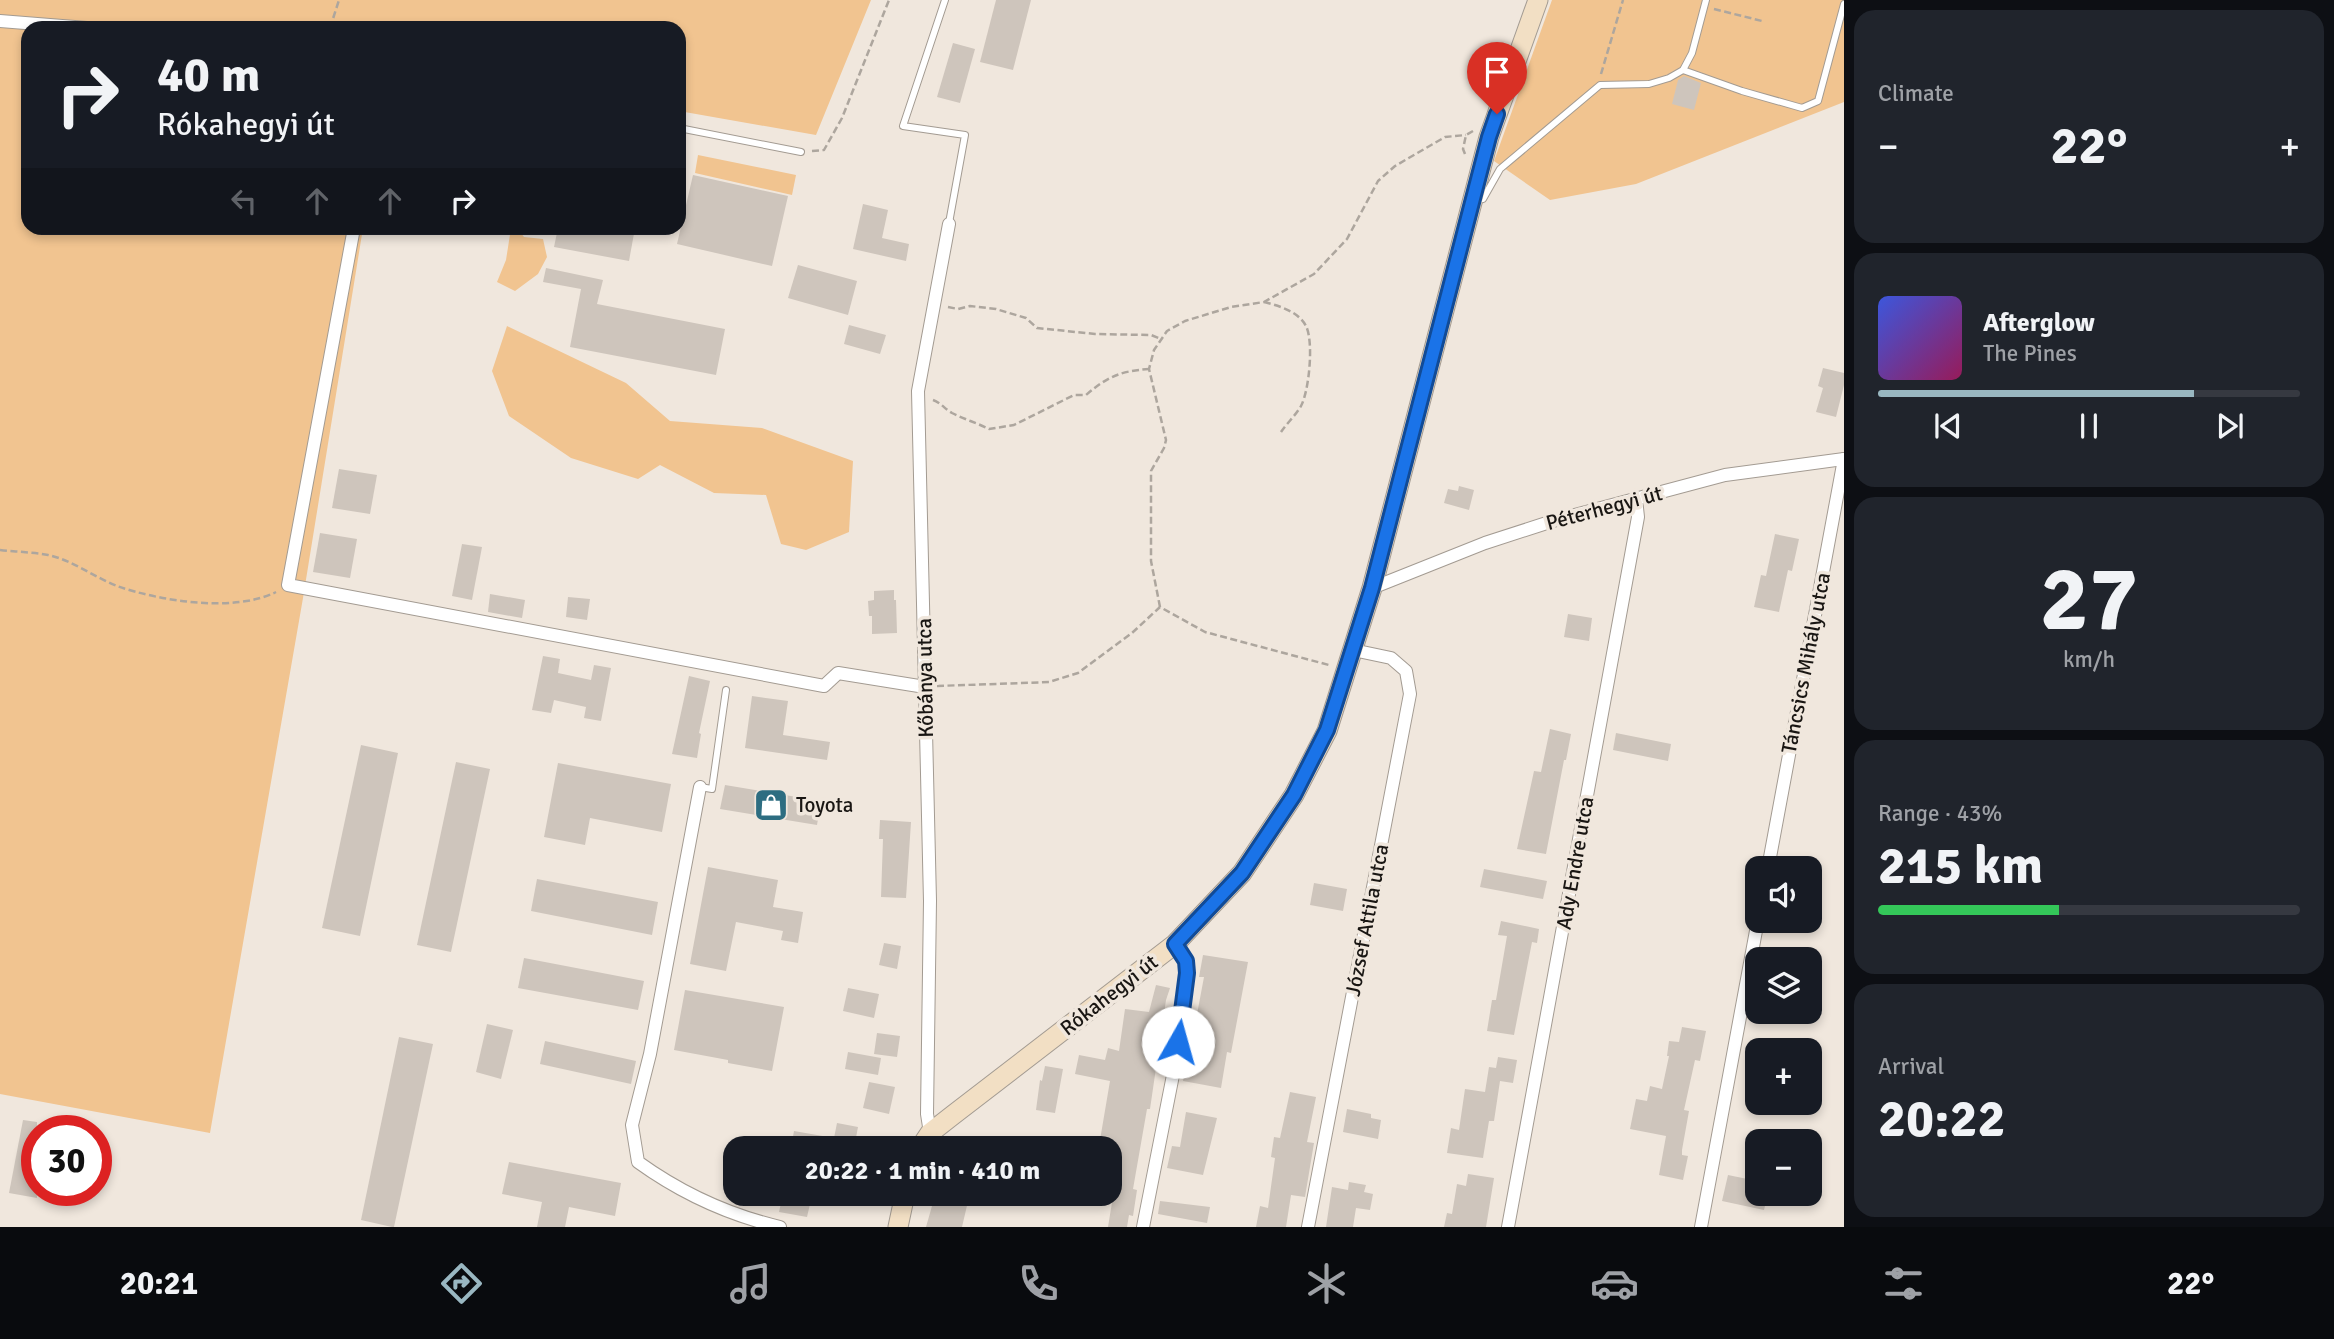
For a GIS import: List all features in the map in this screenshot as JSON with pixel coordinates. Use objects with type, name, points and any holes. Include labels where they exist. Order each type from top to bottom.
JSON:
[{"type":"street","name":"Rókahegyi út","points":[[931,1136],[1175,944],[1242,873],[1294,795],[1327,730],[1353,650],[1372,588],[1489,137],[1538,0]]},
{"type":"street","points":[[0,21],[21,23]]},
{"type":"street","name":"Kőbánya utca","points":[[925,1136],[930,901],[918,391],[949,225]]},
{"type":"street","points":[[353,235],[288,585],[824,686],[838,673],[925,687]]},
{"type":"street","name":"Péterhegyi út","points":[[1372,588],[1485,543],[1556,520],[1725,475],[1844,459]]},
{"type":"street","name":"Táncsics Mihály utca","points":[[1770,856],[1844,459]]},
{"type":"street","name":"Ady Endre utca","points":[[1508,1227],[1638,517],[1636,499]]},
{"type":"street","name":"József Attila utca","points":[[1308,1227],[1410,694],[1406,671],[1391,658],[1353,650]]},
{"type":"street","points":[[700,788],[650,1054],[632,1125],[638,1162],[667,1183],[701,1199],[753,1220],[780,1227]]},
{"type":"street","points":[[1701,1227],[1756,933]]},
{"type":"street","points":[[1143,1227],[1175,1065],[1187,973],[1186,961],[1175,944]]},
{"type":"street","points":[[898,1227],[902,1206]]},
{"type":"lane","points":[[945,0],[902,125],[965,135],[949,225]]},
{"type":"lane","points":[[1474,201],[1483,199],[1500,169],[1600,85],[1649,84],[1683,70],[1692,53],[1705,4]]},
{"type":"lane","points":[[1683,70],[1802,108],[1812,105],[1818,101],[1844,4]]},
{"type":"lane","points":[[686,129],[801,152]]},
{"type":"lane","points":[[700,788],[712,789],[726,690]]},
{"type":"path","points":[[332,21],[339,0]]},
{"type":"path","points":[[801,152],[824,150],[842,118],[889,0]]},
{"type":"path","points":[[1600,85],[1623,0]]},
{"type":"path","points":[[1705,4],[1762,21]]},
{"type":"path","points":[[1346,670],[1205,632],[1160,607],[1151,561],[1151,471],[1166,440],[1149,369],[1154,350],[1167,331],[1185,321],[1231,307],[1264,302],[1314,274],[1347,239],[1378,181],[1395,166],[1445,137],[1466,135]]},
{"type":"path","points":[[1264,302],[1288,310],[1306,326],[1310,370],[1301,406],[1281,432]]},
{"type":"path","points":[[933,309],[970,306],[996,309],[1026,318],[1037,328],[1095,334],[1152,335],[1161,339]]},
{"type":"path","points":[[919,400],[927,398],[941,403],[952,413],[989,429],[1014,425],[1074,395],[1086,395],[1102,381],[1121,373],[1149,369]]},
{"type":"path","points":[[0,550],[50,555],[118,586],[164,598],[213,603],[252,601],[273,594],[288,585]]},
{"type":"path","points":[[925,687],[1049,681],[1078,673],[1132,633],[1160,607]]},
{"type":"shaded area","points":[[0,0],[871,0],[816,135],[686,112],[686,21],[21,21],[21,235],[362,235],[303,598],[210,1133],[0,1094]]},
{"type":"shaded area","points":[[1552,0],[1844,0],[1844,102],[1636,184],[1550,200],[1494,161]]},
{"type":"shaded area","points":[[698,155],[796,175],[792,195],[695,173]]},
{"type":"shaded area","points":[[510,235],[543,239],[547,257],[538,274],[515,291],[497,282],[506,260]]},
{"type":"shaded area","points":[[507,326],[626,383],[670,421],[762,428],[853,461],[849,532],[806,550],[781,544],[766,495],[714,493],[660,465],[638,479],[571,458],[509,416],[492,371]]},
{"type":"building","points":[[996,0],[1031,0],[1013,70],[980,62]]},
{"type":"building","points":[[953,43],[975,49],[960,103],[937,97]]},
{"type":"building","points":[[1684,76],[1701,83],[1694,110],[1672,104],[1678,80]]},
{"type":"building","points":[[693,175],[788,196],[772,266],[677,244],[679,235],[686,235],[686,205]]},
{"type":"building","points":[[863,204],[888,210],[882,238],[909,244],[906,261],[853,249]]},
{"type":"building","points":[[557,235],[634,235],[629,261],[554,247]]},
{"type":"building","points":[[798,265],[857,281],[848,315],[788,298]]},
{"type":"building","points":[[546,268],[603,280],[597,304],[725,329],[716,375],[570,347],[581,289],[543,282]]},
{"type":"building","points":[[849,325],[886,335],[880,354],[844,344]]},
{"type":"building","points":[[1823,368],[1844,373],[1844,385],[1836,417],[1816,412],[1823,388],[1818,386]]},
{"type":"building","points":[[339,469],[377,475],[370,514],[332,508]]},
{"type":"building","points":[[1459,486],[1474,490],[1469,510],[1444,503],[1448,489],[1458,491]]},
{"type":"building","points":[[320,533],[357,539],[350,578],[313,572]]},
{"type":"building","points":[[1775,534],[1799,539],[1792,571],[1788,570],[1779,612],[1754,607],[1761,575],[1766,576]]},
{"type":"building","points":[[462,544],[482,547],[472,600],[452,596]]},
{"type":"building","points":[[894,590],[897,633],[872,634],[872,616],[869,616],[868,601],[874,600],[874,591]]},
{"type":"building","points":[[490,594],[525,600],[522,618],[488,612]]},
{"type":"building","points":[[568,597],[590,599],[587,620],[566,617]]},
{"type":"building","points":[[1568,614],[1592,618],[1589,641],[1564,637]]},
{"type":"building","points":[[543,656],[560,659],[558,673],[591,680],[594,665],[611,668],[601,721],[584,718],[586,707],[554,700],[551,713],[532,710]]},
{"type":"building","points":[[689,676],[710,681],[699,733],[697,758],[672,754]]},
{"type":"building","points":[[752,696],[788,701],[783,735],[830,742],[827,760],[745,748]]},
{"type":"building","points":[[1550,729],[1571,734],[1546,854],[1517,849],[1534,771],[1541,772]]},
{"type":"building","points":[[1616,733],[1671,744],[1668,761],[1613,750]]},
{"type":"building","points":[[361,745],[398,753],[360,936],[322,928]]},
{"type":"building","points":[[456,762],[490,769],[451,952],[417,945]]},
{"type":"building","points":[[558,763],[671,784],[662,832],[590,818],[585,845],[544,837]]},
{"type":"building","name":"Toyota","points":[[725,785],[821,801],[817,825],[720,809]]},
{"type":"building","points":[[880,820],[911,822],[906,898],[881,897],[883,839],[879,839]]},
{"type":"building","points":[[708,867],[778,880],[773,907],[803,912],[798,943],[781,940],[783,931],[736,922],[726,971],[690,964]]},
{"type":"building","points":[[1484,869],[1547,881],[1543,899],[1480,887]]},
{"type":"building","points":[[537,879],[658,902],[652,935],[531,911]]},
{"type":"building","points":[[1314,883],[1347,889],[1343,911],[1310,905]]},
{"type":"building","points":[[1501,921],[1539,929],[1537,943],[1532,942],[1514,1035],[1487,1031],[1492,1000],[1496,1000],[1507,936],[1498,935]]},
{"type":"building","points":[[884,943],[901,946],[897,969],[879,965]]},
{"type":"building","points":[[1203,955],[1248,962],[1231,1053],[1227,1052],[1221,1088],[1183,1081],[1204,977],[1199,977]]},
{"type":"building","points":[[524,958],[644,981],[638,1010],[518,988]]},
{"type":"building","points":[[1156,985],[1170,988],[1150,1109],[1147,1109],[1133,1189],[1137,1190],[1133,1216],[1129,1215],[1127,1227],[1108,1227],[1111,1206],[1122,1206],[1122,1136],[1101,1136],[1110,1081],[1075,1074],[1079,1055],[1105,1060],[1108,1048],[1119,1051],[1125,1009],[1149,1012]]},
{"type":"building","points":[[848,988],[879,994],[874,1018],[843,1011]]},
{"type":"building","points":[[685,990],[784,1007],[772,1071],[674,1050]]},
{"type":"building","points":[[487,1024],[513,1030],[501,1079],[476,1072]]},
{"type":"building","points":[[1682,1027],[1706,1031],[1700,1061],[1695,1060],[1684,1110],[1689,1111],[1682,1150],[1682,1155],[1688,1156],[1683,1180],[1659,1175],[1666,1136],[1630,1129],[1636,1099],[1647,1101],[1650,1086],[1662,1089],[1669,1056],[1669,1041],[1679,1042]]},
{"type":"building","points":[[877,1033],[900,1036],[897,1057],[874,1054]]},
{"type":"building","points":[[399,1037],[433,1044],[392,1227],[361,1220]]},
{"type":"building","points":[[545,1041],[636,1061],[631,1084],[540,1064]]},
{"type":"building","points":[[848,1052],[881,1058],[878,1075],[845,1069]]},
{"type":"building","points":[[1498,1057],[1517,1060],[1513,1083],[1500,1081],[1494,1121],[1489,1121],[1483,1158],[1447,1153],[1451,1128],[1459,1130],[1465,1089],[1485,1092],[1489,1067],[1496,1068]]},
{"type":"building","points":[[1045,1066],[1063,1069],[1055,1113],[1036,1110]]},
{"type":"building","points":[[869,1082],[895,1087],[889,1114],[863,1108]]},
{"type":"building","points":[[1290,1092],[1316,1097],[1307,1142],[1314,1143],[1305,1197],[1291,1195],[1286,1227],[1256,1227],[1260,1206],[1268,1208],[1275,1158],[1271,1157],[1274,1137],[1280,1138]]},
{"type":"building","points":[[1347,1109],[1371,1114],[1371,1118],[1381,1120],[1378,1139],[1343,1132]]},
{"type":"building","points":[[1186,1112],[1217,1118],[1203,1175],[1167,1168],[1172,1146],[1180,1147]]},
{"type":"building","points":[[837,1123],[858,1127],[856,1136],[834,1136]]},
{"type":"building","points":[[21,1130],[21,1195],[9,1193]]},
{"type":"building","points":[[794,1131],[823,1136],[793,1136]]},
{"type":"building","points":[[509,1162],[621,1183],[615,1216],[569,1207],[565,1227],[537,1227],[542,1202],[502,1194]]},
{"type":"building","points":[[1468,1174],[1494,1178],[1486,1227],[1444,1227],[1447,1213],[1452,1214],[1457,1184],[1466,1186]]},
{"type":"building","points":[[1728,1175],[1745,1179],[1745,1206],[1722,1201]]},
{"type":"building","points":[[1349,1182],[1366,1185],[1364,1192],[1373,1194],[1370,1210],[1356,1208],[1353,1227],[1326,1227],[1332,1187],[1348,1190]]},
{"type":"building","points":[[1160,1201],[1210,1207],[1207,1223],[1158,1214]]},
{"type":"building","points":[[780,1206],[810,1206],[807,1217],[779,1212]]},
{"type":"building","points":[[932,1206],[967,1206],[962,1227],[926,1227]]},
{"type":"building","points":[[1745,1206],[1765,1206],[1764,1210]]},
{"type":"place","name":"Toyota","points":[[771,805]]},
{"type":"route","points":[[1178,1042],[1187,973],[1186,961],[1175,944],[1242,873],[1294,795],[1327,730],[1372,588],[1497,114]]}]
